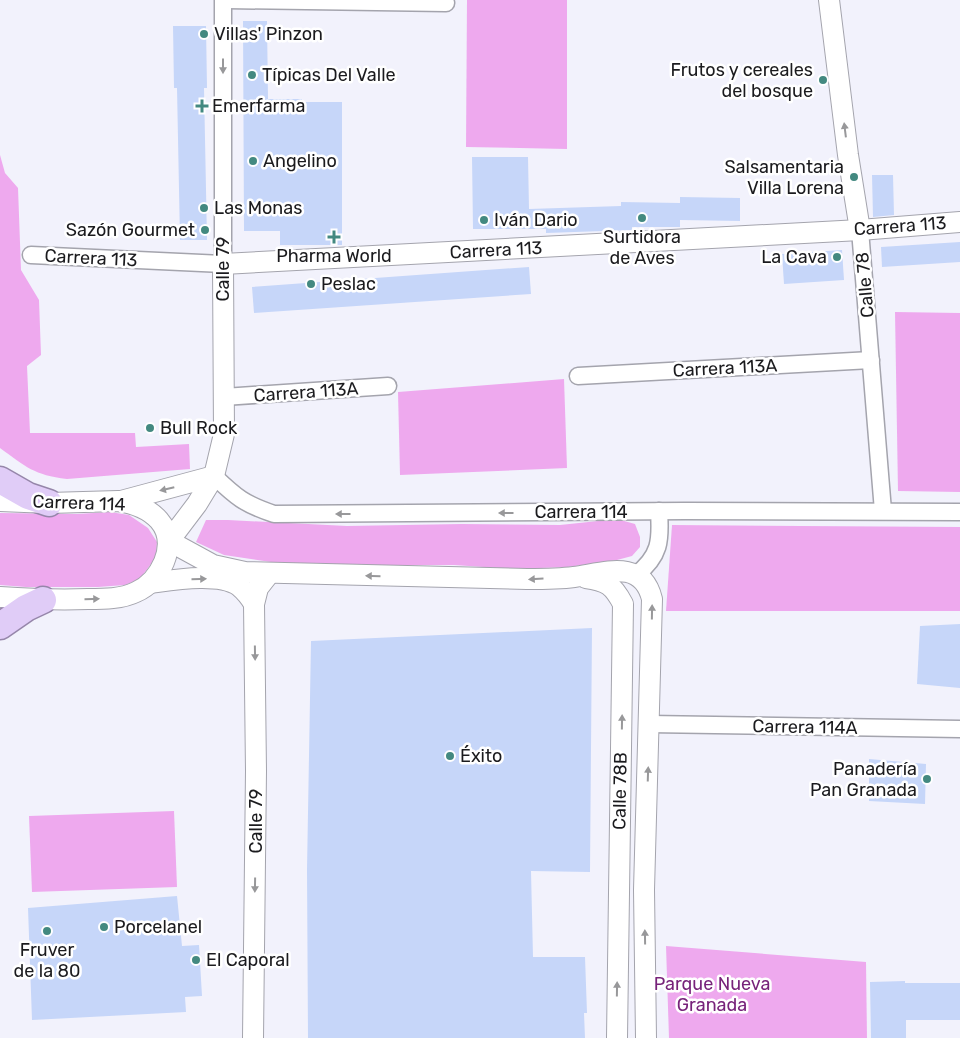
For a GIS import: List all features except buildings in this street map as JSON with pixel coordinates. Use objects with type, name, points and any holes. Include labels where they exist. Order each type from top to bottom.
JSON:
[{"type":"highway","points":[[0,480],[28,496],[49,503]]},
{"type":"highway","points":[[0,626],[26,608],[43,600]]},
{"type":"street","points":[[225,0],[446,3]]},
{"type":"street","name":"Calle 79","points":[[169,541],[197,504],[214,476],[224,434],[225,0]]},
{"type":"street","name":"Calle 78","points":[[828,0],[848,155],[860,230],[883,511]]},
{"type":"street","name":"Carrera 113","points":[[31,255],[223,264],[860,230],[960,222]]},
{"type":"street","name":"Carrera 113A","points":[[578,376],[871,360]]},
{"type":"street","name":"Carrera 113A","points":[[224,397],[388,386]]},
{"type":"street","points":[[118,502],[214,476]]},
{"type":"street","name":"Carrera 114","points":[[214,476],[238,498],[254,508],[274,514],[960,512]]},
{"type":"street","name":"Carrera 114","points":[[0,500],[49,503],[129,503],[154,514],[164,528],[169,541]]},
{"type":"street","points":[[0,597],[43,600],[126,596],[150,584],[157,576],[167,554],[169,541],[213,565],[228,570],[269,574],[527,580],[574,577],[604,571],[622,571],[636,575],[648,565],[656,550],[660,534],[659,512]]},
{"type":"street","points":[[254,604],[258,588],[269,574]]},
{"type":"street","name":"Calle 78B","points":[[636,575],[645,581],[650,589],[652,599],[644,890],[646,1038]]},
{"type":"street","name":"Calle 78B","points":[[574,577],[599,580],[610,585],[623,604],[617,1038]]},
{"type":"street","points":[[150,584],[177,579],[226,580],[238,585],[254,604]]},
{"type":"street","name":"Calle 79","points":[[253,1038],[256,790],[254,604]]},
{"type":"street","name":"Carrera 114A","points":[[649,724],[960,729]]},
{"type":"green space","points":[[467,0],[567,0],[567,149],[466,147]]},
{"type":"green space","points":[[0,155],[5,173],[18,188],[21,270],[39,300],[41,355],[27,366],[30,433],[135,433],[136,447],[189,444],[190,469],[67,479],[46,475],[31,469],[0,448]]},
{"type":"green space","points":[[895,312],[960,313],[960,492],[898,491]]},
{"type":"green space","points":[[564,379],[567,468],[400,475],[398,392]]},
{"type":"green space","points":[[110,512],[129,515],[148,528],[157,542],[156,557],[140,579],[125,585],[98,587],[0,585],[0,513],[77,514]]},
{"type":"green space","points":[[617,519],[635,524],[640,537],[640,547],[632,556],[568,567],[512,569],[454,565],[291,565],[224,555],[196,542],[206,520],[347,526],[560,525]]},
{"type":"green space","points":[[672,525],[960,527],[960,611],[666,611]]},
{"type":"green space","points":[[174,811],[177,887],[32,892],[29,816]]},
{"type":"green space","name":"Parque Nueva Granada","points":[[666,946],[866,962],[867,1038],[669,1038]]},
{"type":"place","name":"Villas' Pinzon","points":[[204,34]]},
{"type":"place","name":"Típicas Del Valle","points":[[252,75]]},
{"type":"place","name":"Frutos y cereales del bosque","points":[[823,80]]},
{"type":"place","name":"Emerfarma","points":[[202,106]]},
{"type":"place","name":"Angelino","points":[[253,161]]},
{"type":"place","name":"Salsamentaria Villa Lorena","points":[[854,177]]},
{"type":"place","name":"Las Monas","points":[[204,208]]},
{"type":"place","name":"Surtidora de Aves","points":[[642,218]]},
{"type":"place","name":"Iván Dario","points":[[484,220]]},
{"type":"place","name":"Sazón Gourmet","points":[[205,230]]},
{"type":"place","name":"Pharma World","points":[[334,237]]},
{"type":"place","name":"La Cava","points":[[837,257]]},
{"type":"place","name":"Peslac","points":[[311,284]]},
{"type":"place","name":"Bull Rock","points":[[150,428]]},
{"type":"place","name":"Éxito","points":[[450,756]]},
{"type":"place","name":"Panadería Pan Granada","points":[[927,779]]},
{"type":"place","name":"Porcelanel","points":[[104,927]]},
{"type":"place","name":"Fruver de la 80","points":[[47,931]]},
{"type":"place","name":"El Caporal","points":[[196,960]]}]
